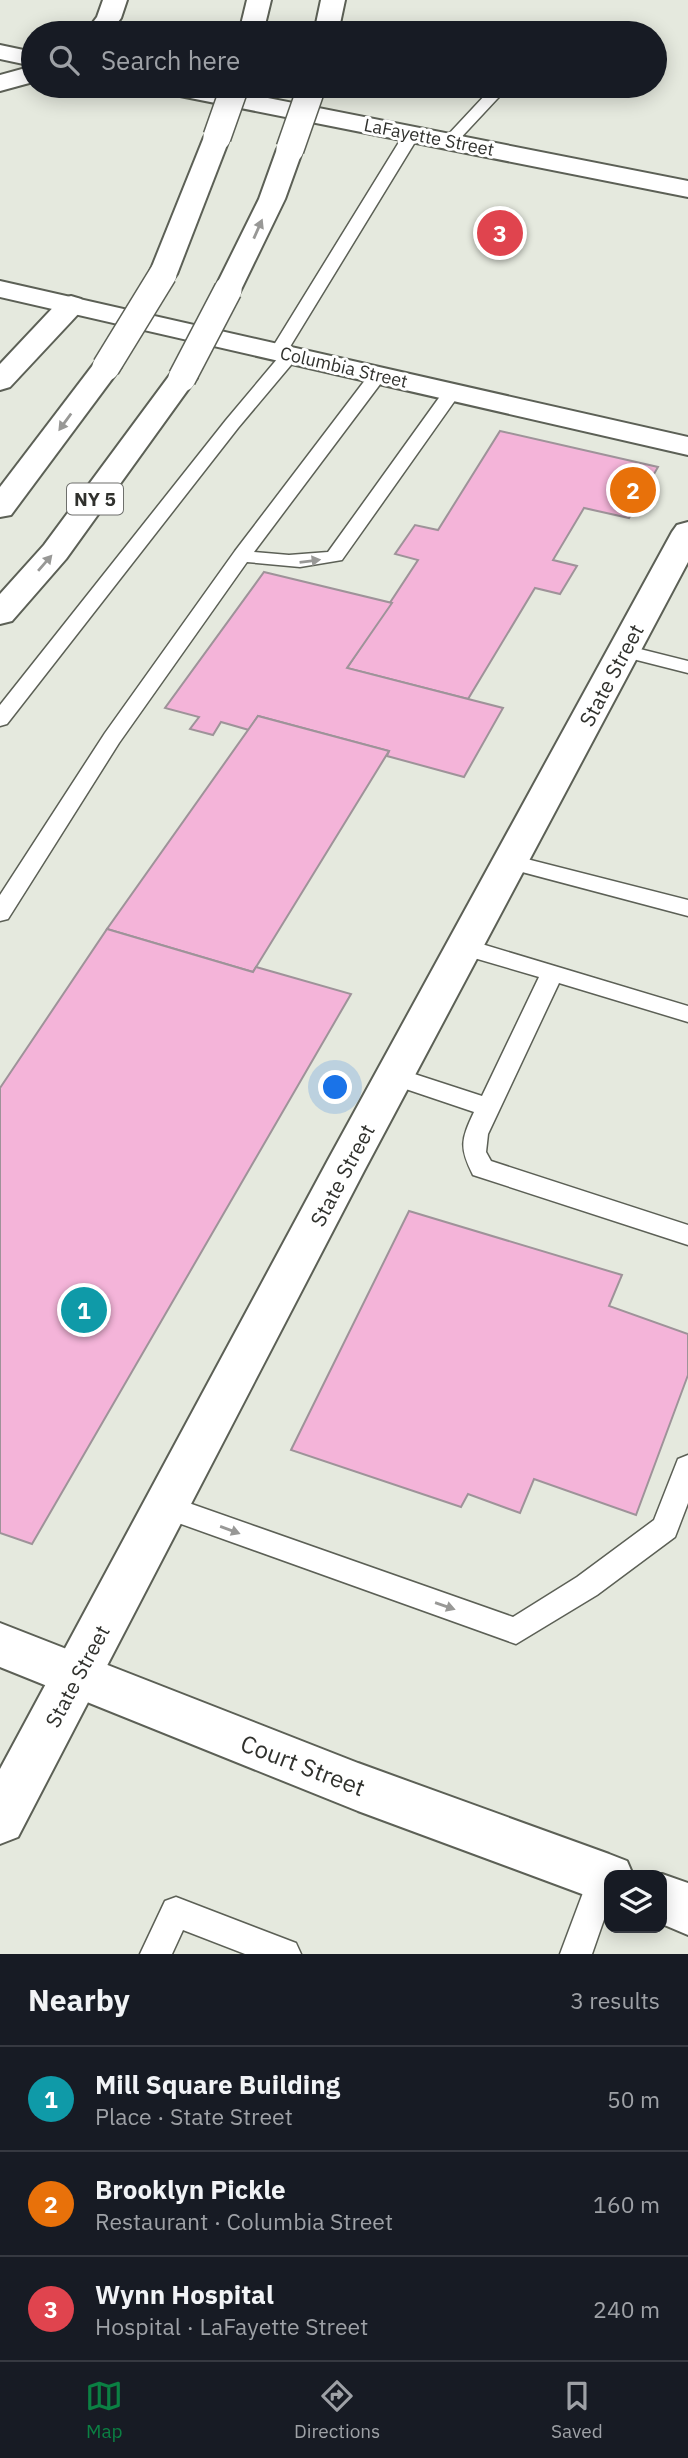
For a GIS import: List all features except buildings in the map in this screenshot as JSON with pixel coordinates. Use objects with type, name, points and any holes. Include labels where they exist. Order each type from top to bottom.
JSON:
[{"type":"main road","points":[[107,21],[115,0]]},
{"type":"main road","points":[[254,21],[259,0]]},
{"type":"main road","points":[[329,21],[333,0]]},
{"type":"main road","points":[[0,52],[21,56]]},
{"type":"main road","points":[[0,83],[21,77]]},
{"type":"main road","name":"LaFayette Street","points":[[230,98],[688,189]]},
{"type":"main road","points":[[4,502],[106,367],[163,274],[231,98]]},
{"type":"main road","name":"NY 5","points":[[0,614],[55,552],[183,378],[272,199],[308,98]]},
{"type":"main road","name":"Columbia Street","points":[[0,289],[688,446]]},
{"type":"main road","points":[[0,381],[71,305]]},
{"type":"main road","name":"State Street","points":[[0,1820],[688,532]]},
{"type":"main road","name":"Court Street","points":[[0,1645],[358,1787],[604,1877]]},
{"type":"main road","points":[[667,1901],[688,1909]]},
{"type":"lane","points":[[450,141],[490,98]]},
{"type":"lane","points":[[0,719],[284,354],[412,134]]},
{"type":"lane","points":[[0,913],[112,738],[242,555],[378,375]]},
{"type":"lane","points":[[242,555],[278,563],[310,562],[335,556],[453,392]]},
{"type":"lane","points":[[624,651],[688,667]]},
{"type":"lane","points":[[511,862],[688,908]]},
{"type":"lane","points":[[465,947],[688,1014]]},
{"type":"lane","points":[[552,972],[486,1107],[476,1134],[474,1152],[482,1168],[688,1235]]},
{"type":"lane","points":[[396,1077],[486,1107]]},
{"type":"lane","points":[[166,1507],[516,1631],[665,1528],[688,1467]]},
{"type":"lane","points":[[576,1954],[604,1885]]},
{"type":"lane","points":[[156,1954],[176,1912],[285,1954]]},
{"type":"place","name":"Wynn Hospital","points":[[500,233]]},
{"type":"place","name":"Brooklyn Pickle","points":[[633,490]]},
{"type":"place","name":"Mill Square Building","points":[[84,1310]]}]
